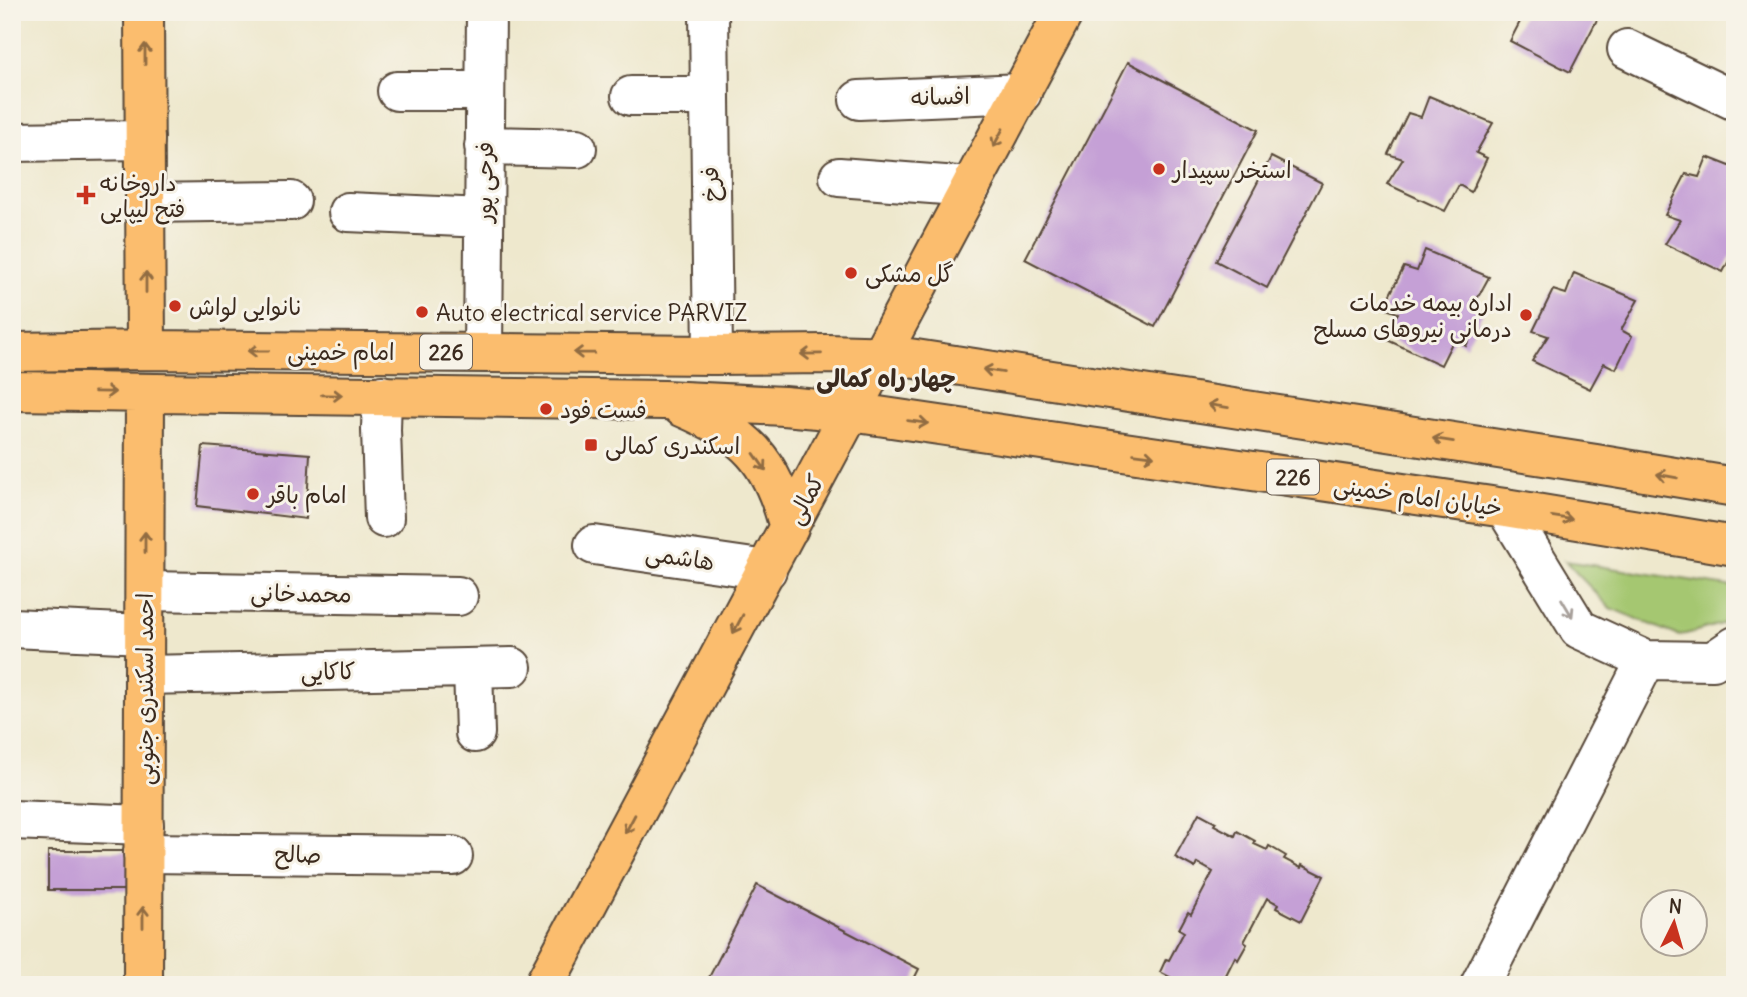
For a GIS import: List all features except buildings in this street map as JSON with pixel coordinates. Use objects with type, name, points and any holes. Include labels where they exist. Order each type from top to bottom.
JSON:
[{"type":"main road","points":[[144,12],[146,350]]},
{"type":"main road","name":"کمالی","points":[[544,985],[1064,12]]},
{"type":"main road","points":[[12,345],[53,352]]},
{"type":"main road","name":"امام خمینی","points":[[12,352],[146,350],[880,356]]},
{"type":"main road","name":"226","points":[[880,356],[914,359],[1735,487]]},
{"type":"main road","name":"امام خمینی","points":[[12,391],[664,400],[851,412]]},
{"type":"main road","points":[[12,397],[53,391]]},
{"type":"main road","name":"احمد اسکندری جنوبی","points":[[143,985],[145,393]]},
{"type":"main road","points":[[664,400],[711,420],[751,449],[771,477],[781,499],[789,528]]},
{"type":"main road","name":"خیابان امام خمینی","points":[[851,412],[1505,508],[1735,546]]},
{"type":"street","name":"فرحی پور","points":[[483,352],[486,12]]},
{"type":"street","name":"فرخ","points":[[709,12],[713,355]]},
{"type":"street","points":[[1627,49],[1735,101]]},
{"type":"street","points":[[397,90],[485,91]]},
{"type":"street","name":"افسانه","points":[[859,100],[1022,93]]},
{"type":"street","points":[[631,96],[709,96]]},
{"type":"street","points":[[12,142],[145,139]]},
{"type":"street","points":[[484,146],[577,148]]},
{"type":"street","points":[[839,177],[971,187]]},
{"type":"street","points":[[146,203],[291,201]]},
{"type":"street","points":[[348,212],[484,218]]},
{"type":"street","points":[[382,395],[384,518]]},
{"type":"street","points":[[1505,508],[1579,629],[1646,660],[1713,661],[1735,646]]},
{"type":"street","name":"هاشمی","points":[[594,545],[767,569]]},
{"type":"street","name":"محمدخانی","points":[[145,591],[458,596]]},
{"type":"street","points":[[12,628],[144,634]]},
{"type":"street","points":[[1480,985],[1646,660]]},
{"type":"street","name":"کاکایی","points":[[144,676],[512,667]]},
{"type":"street","points":[[473,668],[475,733]]},
{"type":"street","name":"صالح","points":[[12,820],[144,839],[453,856]]},
{"type":"green space","points":[[1565,561],[1735,587],[1735,617],[1728,622],[1679,636],[1610,608]]},
{"type":"place","name":"استخر سپیدار","points":[[1159,169]]},
{"type":"place","name":"داروخانه فتح لیپایی","points":[[86,195]]},
{"type":"place","name":"گل مشکی","points":[[851,273]]},
{"type":"place","name":"نانوایی لواش","points":[[175,306]]},
{"type":"place","name":"Auto electrical service PARVIZ","points":[[422,312]]},
{"type":"place","name":"اداره بیمه خدمات درمانی نیروهای مسلح","points":[[1526,315]]},
{"type":"place","name":"فست فود","points":[[546,409]]},
{"type":"place","name":"اسکندری کمالی","points":[[591,445]]},
{"type":"place","name":"امام باقر","points":[[253,494]]},
{"type":"district","name":"چهار راه کمالی","points":[[886,378]]}]
